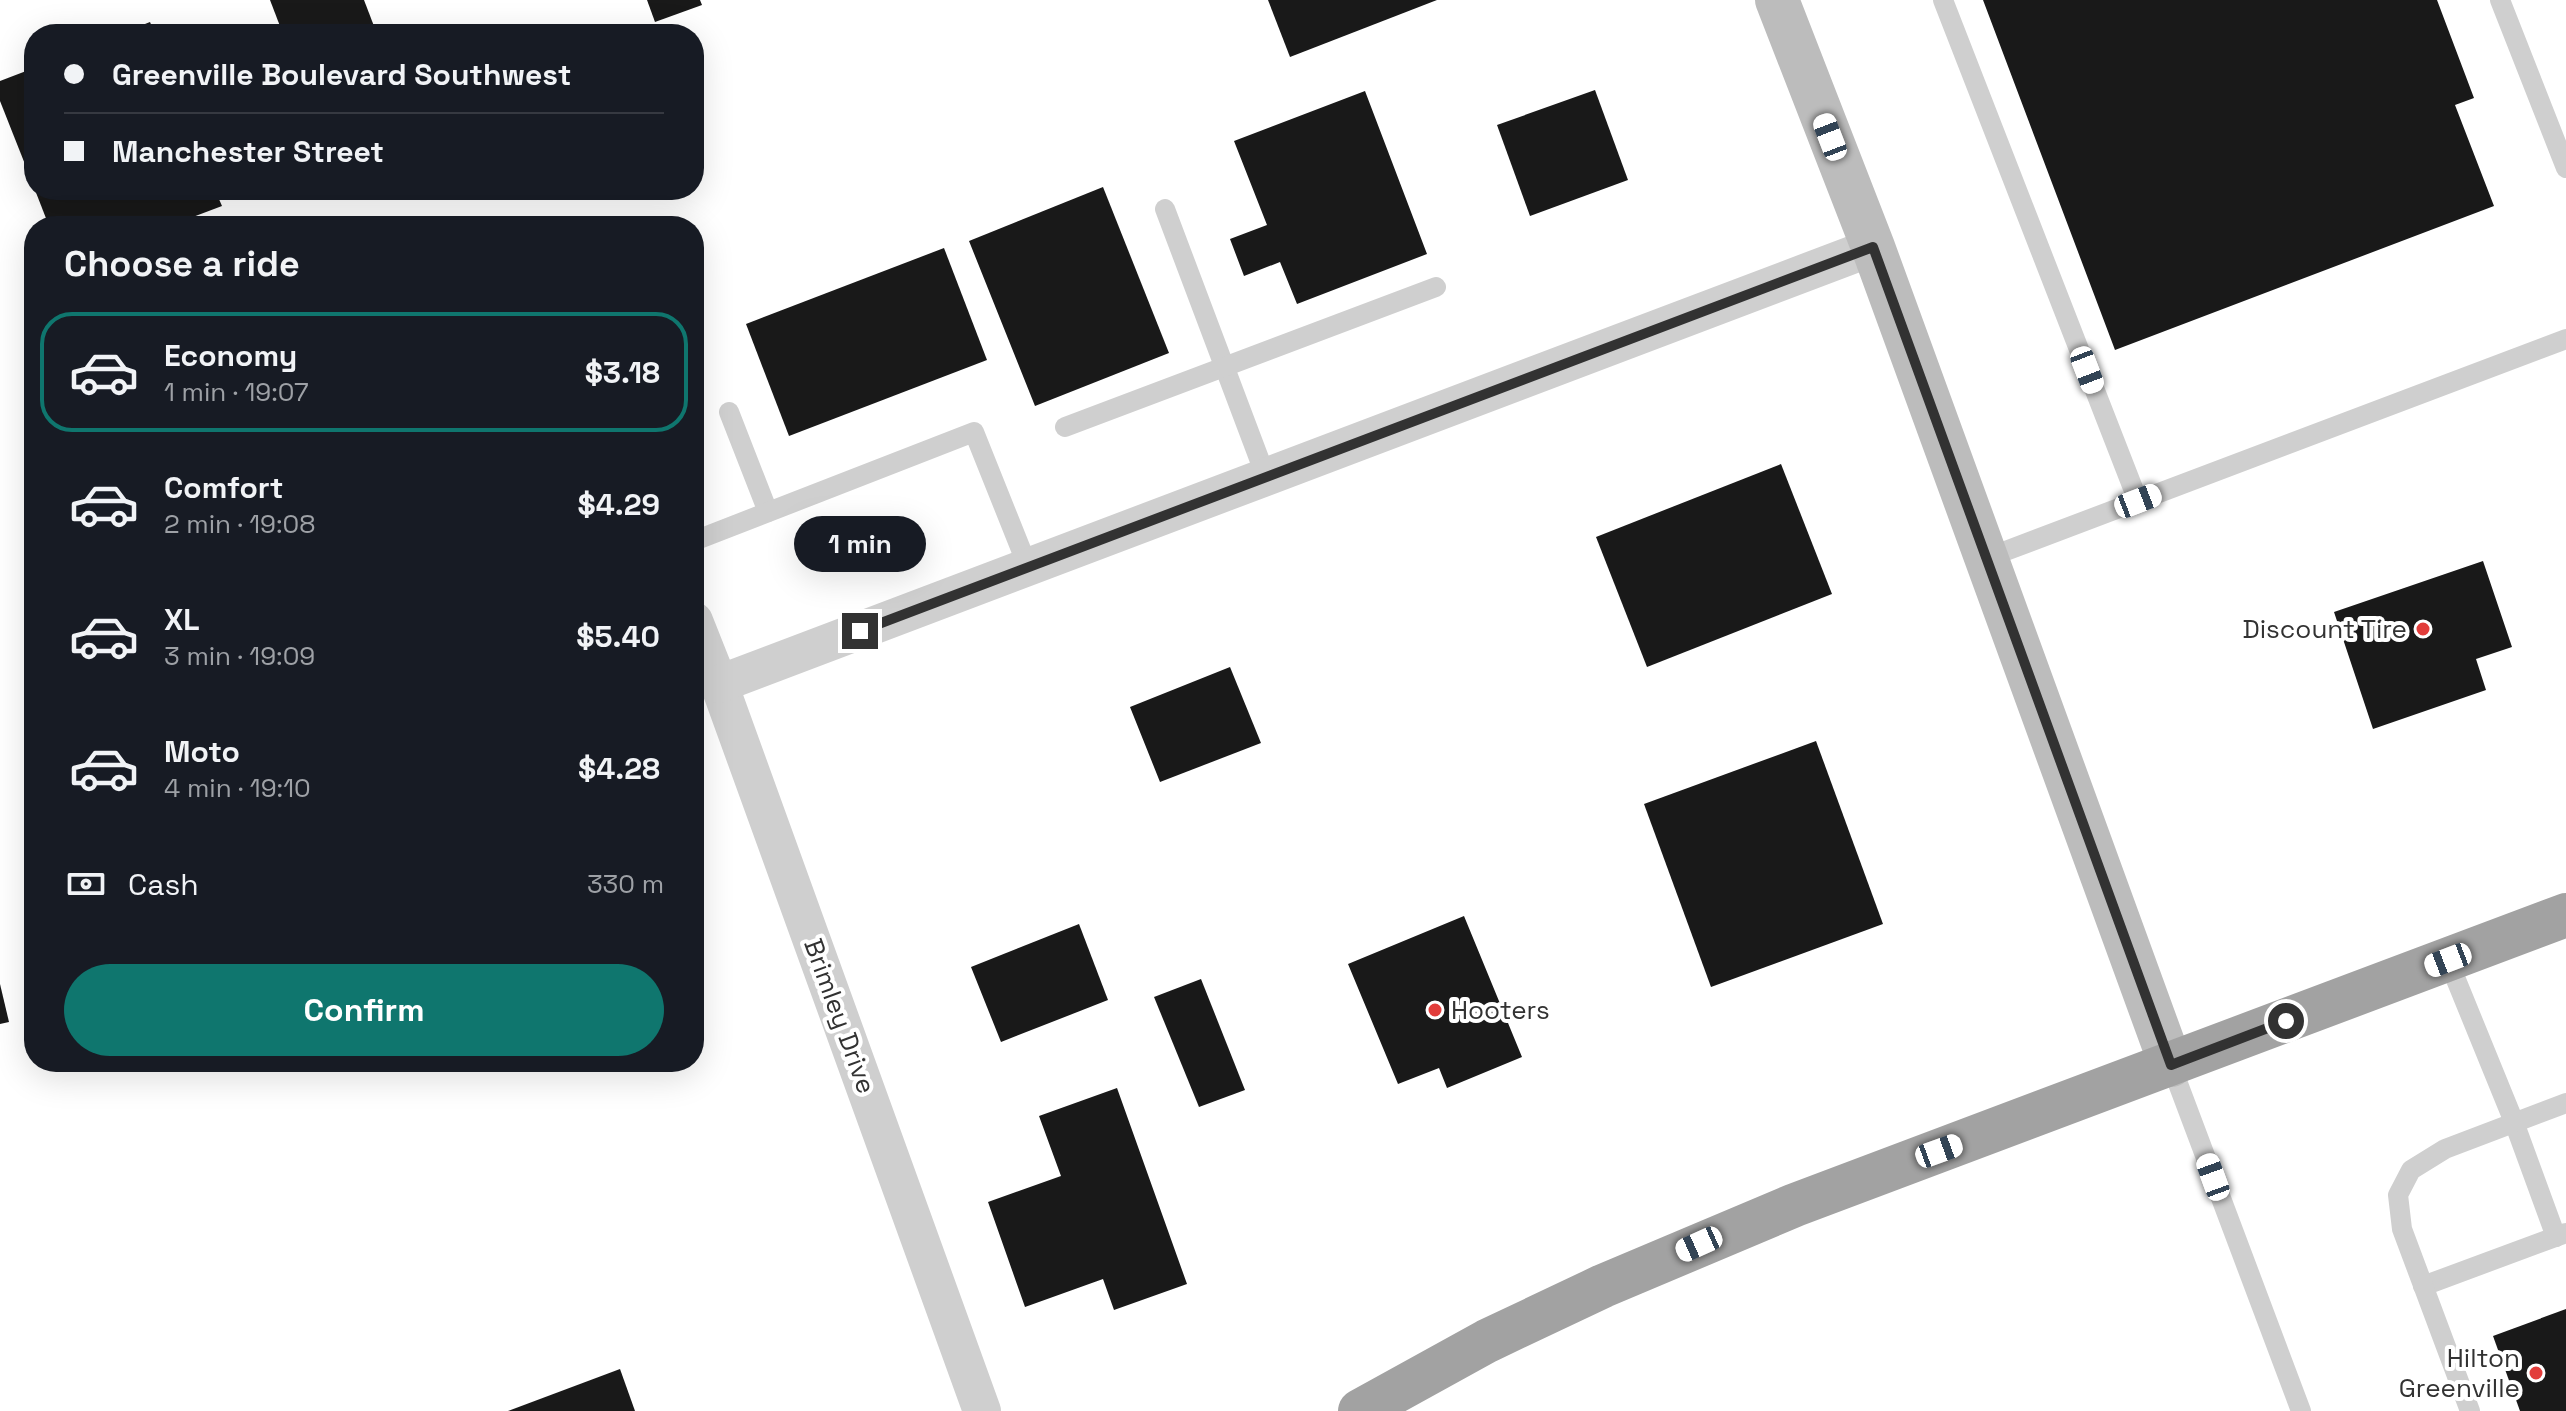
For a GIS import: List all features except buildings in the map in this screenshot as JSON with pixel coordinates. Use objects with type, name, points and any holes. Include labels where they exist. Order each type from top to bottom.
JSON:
[{"type":"highway","points":[[1360,1411],[1487,1341],[1699,1244],[1795,1205],[2566,915]]},
{"type":"main road","points":[[1777,0],[1873,247],[2171,1065]]},
{"type":"street","points":[[719,684],[1873,247]]},
{"type":"street","name":"Brimley Drive","points":[[704,646],[982,1411]]},
{"type":"lane","points":[[1943,0],[2138,501]]},
{"type":"lane","points":[[2500,0],[2566,168]]},
{"type":"lane","points":[[1165,209],[1266,477]]},
{"type":"lane","points":[[1065,427],[1436,287]]},
{"type":"lane","points":[[1987,558],[2566,339]]},
{"type":"lane","points":[[729,412],[768,512]]},
{"type":"lane","points":[[704,537],[974,432],[1028,567]]},
{"type":"lane","points":[[2423,1286],[2561,1235],[2448,960]]},
{"type":"lane","points":[[2171,1065],[2301,1411]]},
{"type":"lane","points":[[2470,1411],[2402,1229],[2398,1195],[2411,1170],[2445,1149],[2566,1103]]},
{"type":"place","name":"Discount Tire","points":[[2423,629]]},
{"type":"place","name":"Hooters","points":[[1435,1010]]},
{"type":"place","name":"Hilton Greenville","points":[[2536,1373]]},
{"type":"route","points":[[860,631],[1873,247],[2171,1065],[2286,1021]]}]
